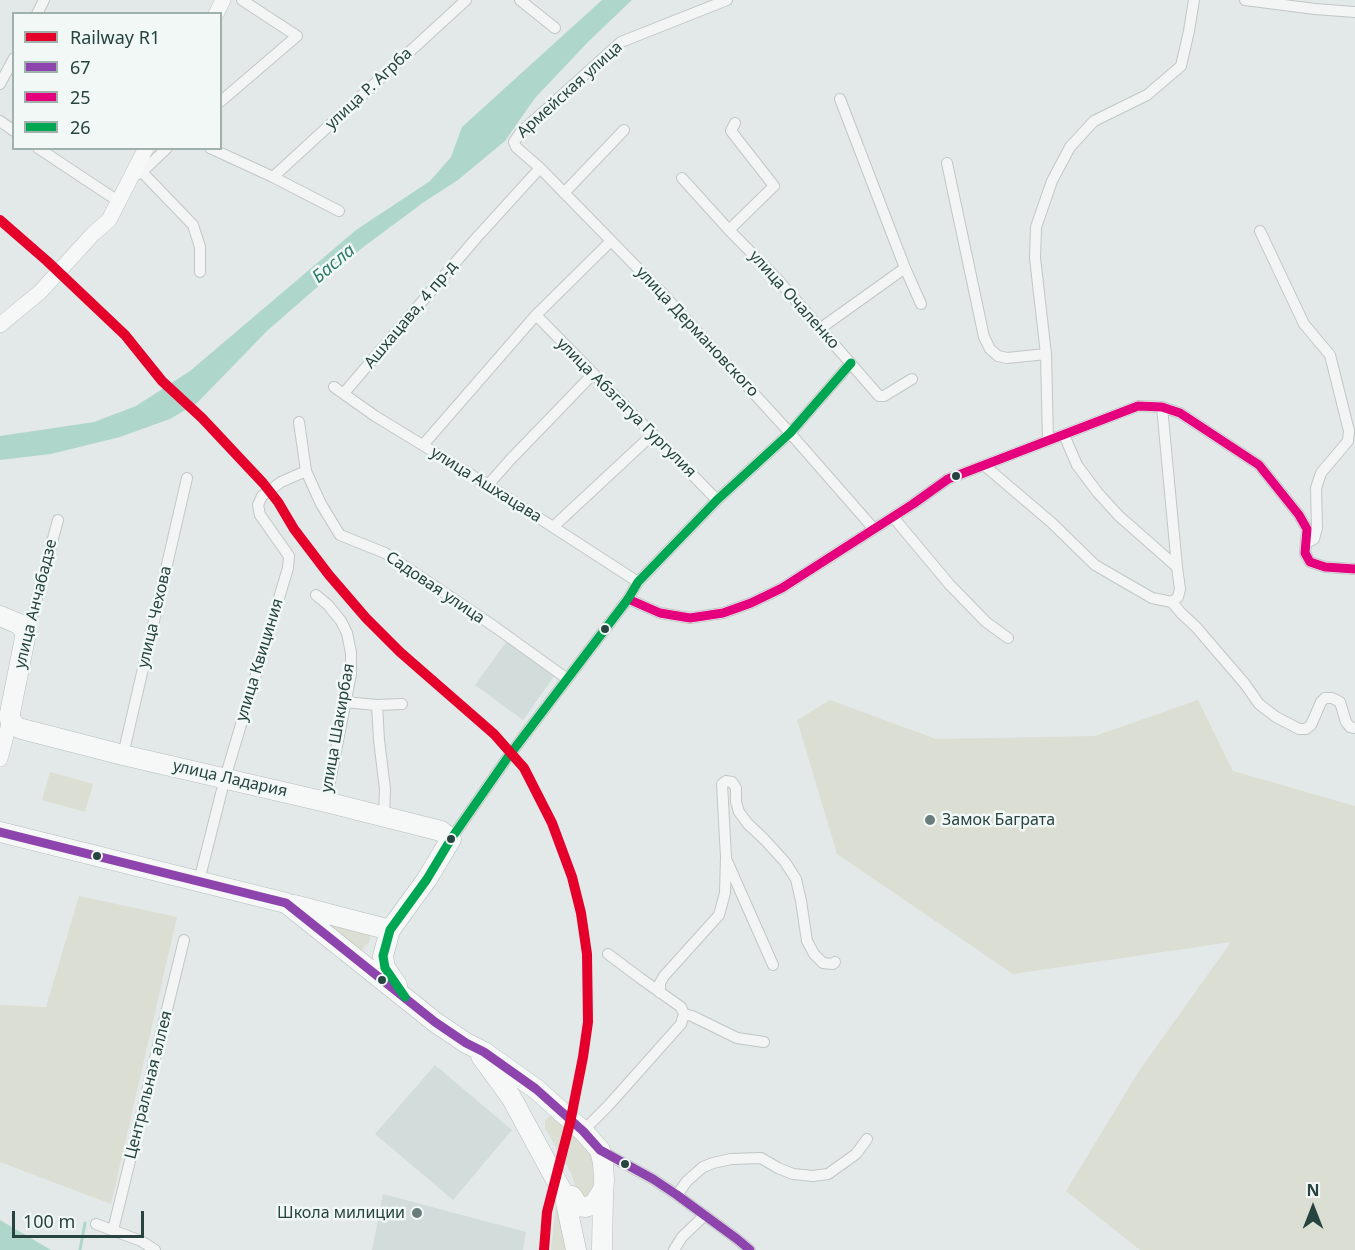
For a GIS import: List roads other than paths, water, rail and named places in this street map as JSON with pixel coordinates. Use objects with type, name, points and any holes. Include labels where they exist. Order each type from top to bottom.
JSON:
[{"type":"highway","points":[[0,616],[19,624],[24,629],[26,637]]},
{"type":"highway","name":"улица Анчабадзе","points":[[10,720],[10,709],[26,637]]},
{"type":"highway","name":"улица Ладария","points":[[10,720],[22,729],[441,831],[451,839]]},
{"type":"highway","points":[[0,832],[390,930]]},
{"type":"highway","points":[[405,997],[385,968],[383,956],[390,930],[427,879],[451,839]]},
{"type":"highway","points":[[286,903],[435,1022],[520,1076],[583,1131],[600,1150],[604,1171],[602,1250]]},
{"type":"highway","points":[[473,1048],[505,1090],[532,1134],[562,1191],[576,1248]]},
{"type":"highway","points":[[505,1090],[522,1106],[537,1126],[564,1169],[572,1196],[576,1248]]},
{"type":"highway","points":[[537,1126],[541,1117],[546,1113],[559,1109]]},
{"type":"highway","points":[[572,1196],[578,1206],[586,1207],[594,1204],[603,1190]]},
{"type":"street","points":[[222,100],[297,36],[242,0]]},
{"type":"street","name":"улица Р. Агрба","points":[[273,177],[466,0]]},
{"type":"street","points":[[520,0],[555,28]]},
{"type":"street","name":"Армейская улица","points":[[514,142],[621,42],[727,0]]},
{"type":"street","points":[[1048,441],[1046,354],[1035,258],[1036,227],[1052,181],[1070,147],[1094,121],[1147,95],[1180,66],[1194,0]]},
{"type":"street","points":[[1245,0],[1355,12]]},
{"type":"street","points":[[0,84],[12,62]]},
{"type":"street","points":[[840,99],[921,304]]},
{"type":"street","points":[[729,230],[774,186],[731,130],[735,123]]},
{"type":"street","points":[[564,193],[624,130]]},
{"type":"street","name":"улица Дермановского","points":[[514,142],[516,147],[540,168],[663,294],[874,529]]},
{"type":"street","points":[[41,150],[117,201]]},
{"type":"street","points":[[0,325],[40,292],[93,234],[109,220],[117,201],[137,171],[145,150]]},
{"type":"street","points":[[137,171],[164,150]]},
{"type":"street","points":[[214,150],[339,211]]},
{"type":"street","points":[[947,163],[984,338],[990,349],[998,356],[1007,358],[1046,354]]},
{"type":"street","name":"Ашхацава, 4 пр-д","points":[[344,393],[479,235],[540,168]]},
{"type":"street","points":[[137,171],[193,225],[200,247],[200,272]]},
{"type":"street","name":"улица Очаленко","points":[[682,178],[779,281],[879,396],[884,396],[912,379]]},
{"type":"street","points":[[1260,231],[1304,324],[1330,355],[1349,431],[1348,441],[1321,473],[1316,488],[1317,528],[1314,539],[1306,543]]},
{"type":"street","points":[[423,445],[536,315],[611,241]]},
{"type":"street","points":[[821,328],[905,268]]},
{"type":"street","name":"улица Абзгагуа Гургулия","points":[[536,315],[717,500]]},
{"type":"street","points":[[451,839],[508,757],[628,599],[638,582],[717,500],[790,433],[851,363]]},
{"type":"street","points":[[488,485],[592,374]]},
{"type":"street","name":"улица Ашхацава","points":[[334,387],[375,416],[488,485],[638,582]]},
{"type":"street","points":[[628,599],[660,613],[690,618],[723,613],[751,603],[782,588],[948,479],[1138,406],[1162,407],[1180,412],[1259,465],[1307,529],[1305,553],[1310,561],[1325,567],[1355,569]]},
{"type":"street","points":[[1162,407],[1180,590],[1178,597],[1172,602]]},
{"type":"street","name":"Садовая улица","points":[[299,422],[306,471],[321,504],[340,535],[385,553],[566,678]]},
{"type":"street","points":[[553,527],[653,434]]},
{"type":"street","points":[[1064,435],[1077,465],[1098,493],[1119,516],[1177,567]]},
{"type":"street","points":[[985,466],[1052,523],[1095,566],[1152,598],[1172,602],[1245,684],[1259,704],[1276,717],[1299,729],[1306,729],[1311,725],[1321,702],[1325,698],[1332,698],[1340,702],[1346,722],[1350,727],[1355,728]]},
{"type":"street","name":"улица Квициния","points":[[199,881],[225,778],[288,568],[289,556],[260,515],[258,505],[262,496],[281,482],[306,471]]},
{"type":"street","name":"улица Чехова","points":[[123,755],[188,478]]},
{"type":"street","points":[[893,517],[950,585],[986,622],[1008,638]]},
{"type":"street","name":"улица Анчабадзе","points":[[26,637],[58,520]]},
{"type":"street","name":"улица Шакирбая","points":[[316,595],[341,621],[347,633],[351,653],[351,674],[326,802]]},
{"type":"street","points":[[344,702],[377,705],[402,704]]},
{"type":"street","points":[[377,705],[385,789],[384,817]]},
{"type":"street","name":"улица Анчабадзе","points":[[0,759],[10,720]]},
{"type":"street","points":[[660,993],[660,983],[664,976],[719,915],[725,893],[726,857],[722,784],[726,781],[732,782],[736,788],[739,812],[785,862],[795,879],[807,941],[814,954],[823,963],[833,964],[835,962]]},
{"type":"street","points":[[726,857],[773,965]]},
{"type":"street","name":"Центральная аллея","points":[[113,1230],[184,940]]},
{"type":"street","points":[[583,1131],[681,1024],[684,1014],[681,1007],[608,954]]},
{"type":"street","points":[[684,1014],[737,1038],[764,1042]]},
{"type":"street","points":[[677,1195],[687,1181],[704,1167],[731,1159],[761,1158],[793,1174],[813,1176],[828,1174],[856,1154],[867,1139]]},
{"type":"street","points":[[600,1150],[653,1179],[750,1250]]},
{"type":"street","points":[[674,1250],[682,1237],[705,1215]]},
{"type":"street","points":[[96,1224],[141,1241],[154,1250]]},
{"type":"water","name":"Басла","points":[[602,0],[632,0],[535,98],[505,141],[458,180],[362,248],[267,331],[197,403],[170,419],[120,437],[51,454],[0,460],[0,436],[94,422],[136,406],[190,371],[356,230],[430,181],[451,157],[462,127]]},
{"type":"water","points":[[0,1220],[51,1250],[0,1250]]},
{"type":"waterway","points":[[80,1250],[85,1223]]},
{"type":"rail line","name":"R1","points":[[0,220],[125,335],[162,381],[202,418],[263,483],[329,575],[366,618],[400,652],[494,734],[524,768],[552,823],[572,877],[581,913],[587,954],[588,1022],[583,1057],[570,1123],[547,1212],[544,1250]]},
{"type":"place","name":"Замок Баграта","points":[[930,820]]},
{"type":"place","name":"Школа милиции","points":[[417,1213]]}]
